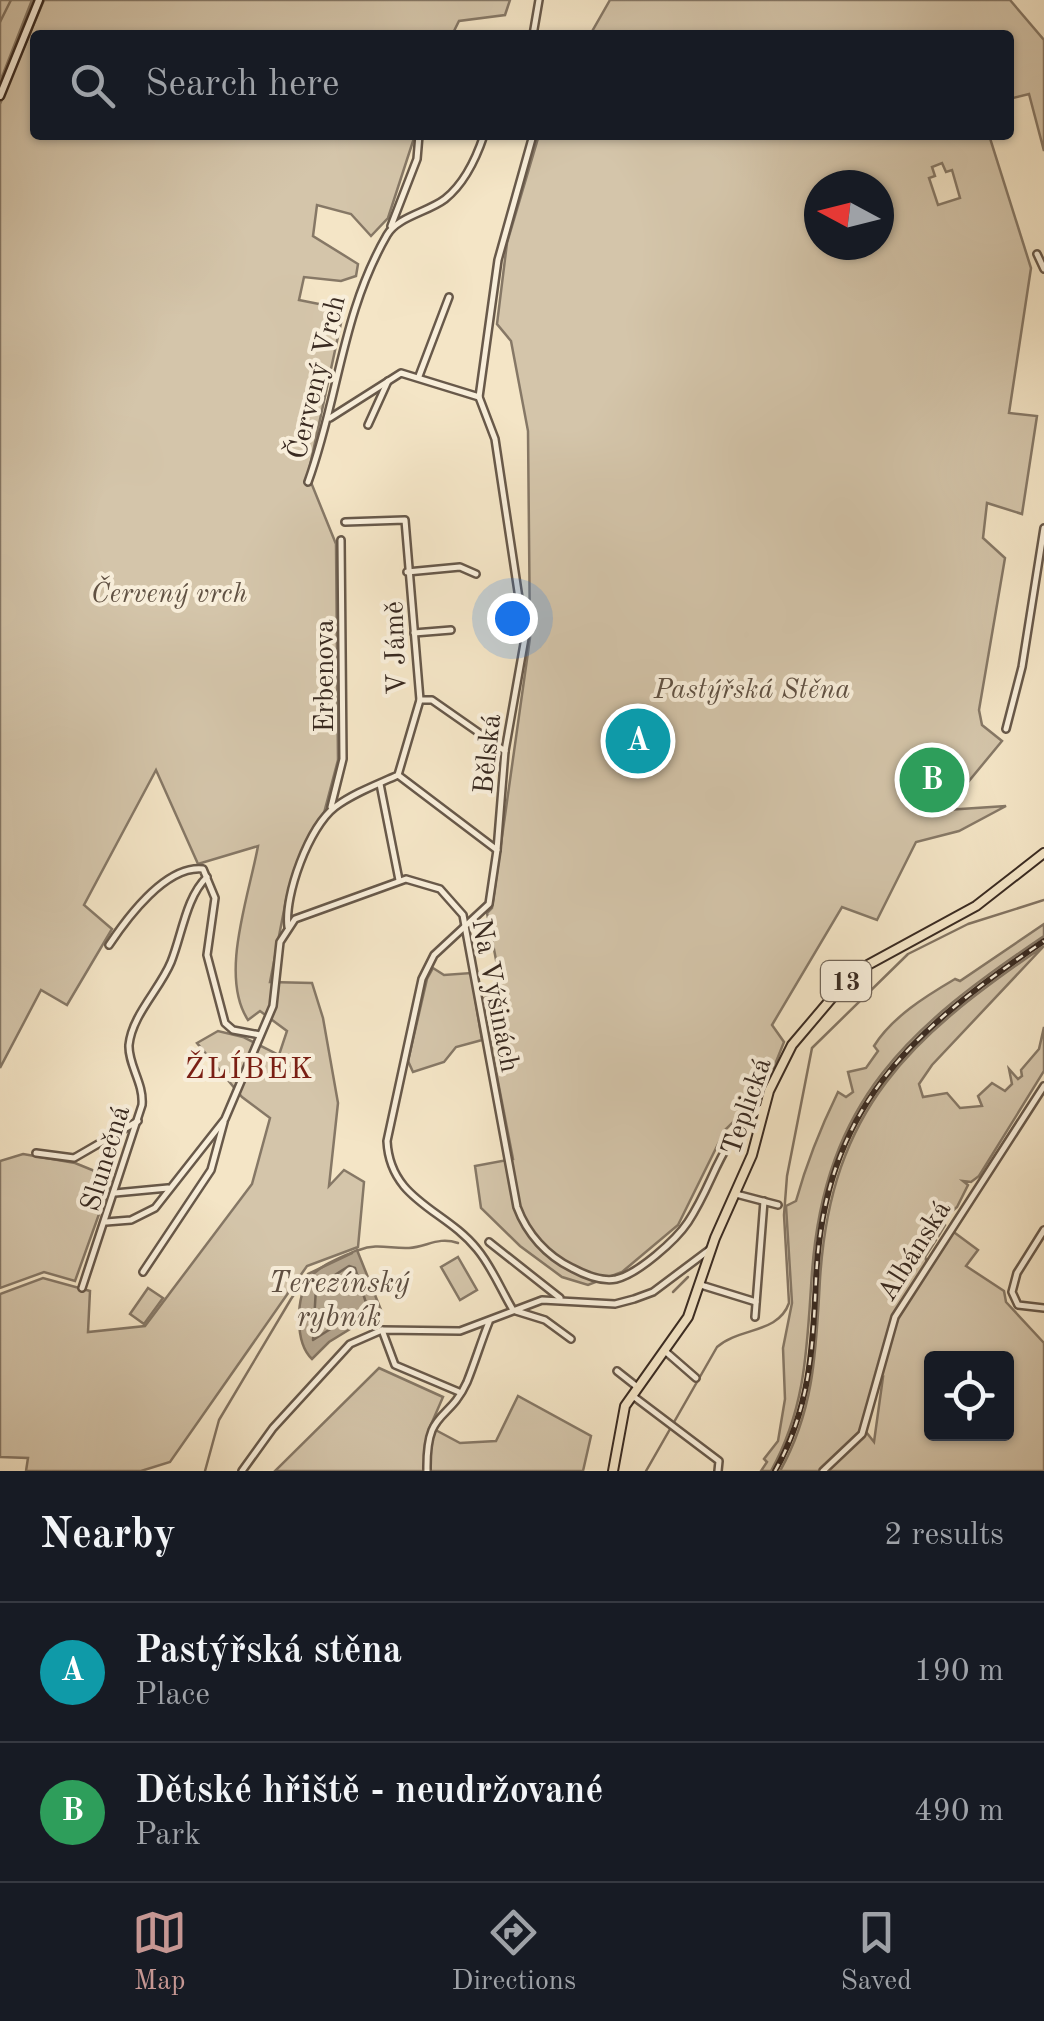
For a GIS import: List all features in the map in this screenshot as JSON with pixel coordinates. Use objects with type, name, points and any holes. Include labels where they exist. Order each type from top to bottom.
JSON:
[{"type":"main road","name":"Teplická","points":[[613,1471],[618,1430],[634,1390],[684,1326],[736,1194],[765,1106],[792,1045],[854,973],[976,906],[1044,854]]},
{"type":"street","points":[[0,96],[39,0]]},
{"type":"street","points":[[534,30],[539,0]]},
{"type":"street","name":"Červený Vrch","points":[[308,482],[330,418],[359,287],[390,229],[417,159],[419,140]]},
{"type":"street","points":[[390,229],[446,198],[470,171],[482,140]]},
{"type":"street","name":"Bělská","points":[[513,1310],[475,1246],[408,1193],[388,1159],[389,1122],[422,978],[434,955],[489,904],[497,850],[505,752],[525,638],[495,440],[479,398],[498,260],[533,140]]},
{"type":"street","points":[[1036,254],[1044,269]]},
{"type":"street","points":[[419,376],[449,298]]},
{"type":"street","points":[[330,418],[400,373],[479,398]]},
{"type":"street","points":[[368,425],[390,379]]},
{"type":"street","name":"V Jámě","points":[[345,522],[405,520],[420,700],[398,776]]},
{"type":"street","points":[[1006,729],[1022,667],[1044,528]]},
{"type":"street","name":"Erbenova","points":[[288,927],[290,888],[330,810],[343,759],[340,540]]},
{"type":"street","points":[[407,572],[460,567],[476,574]]},
{"type":"street","points":[[414,633],[451,630]]},
{"type":"street","points":[[420,700],[432,700],[505,752]]},
{"type":"street","points":[[330,810],[398,776],[497,850]]},
{"type":"street","points":[[143,1272],[211,1170],[225,1119],[272,1006],[277,954],[288,927],[308,912],[400,880],[380,784]]},
{"type":"street","points":[[109,945],[143,901],[196,867],[207,877],[215,898],[207,955],[225,1023],[233,1030],[258,1038]]},
{"type":"street","name":"Slunečná","points":[[82,1288],[138,1122],[144,1089],[128,1048],[170,965],[193,898],[207,877]]},
{"type":"street","name":"Na Výšinách","points":[[400,880],[420,881],[440,889],[458,906],[467,926],[517,1207],[539,1244],[571,1268],[612,1280],[629,1272],[686,1225],[730,1138],[765,1106]]},
{"type":"street","name":"Albánská","points":[[823,1471],[848,1449],[869,1416],[895,1316],[1044,1086]]},
{"type":"street","points":[[106,1222],[143,1216],[225,1119]]},
{"type":"street","points":[[36,1153],[74,1158],[138,1122]]},
{"type":"street","points":[[116,1193],[171,1187]]},
{"type":"street","points":[[736,1194],[778,1204]]},
{"type":"street","points":[[755,1317],[764,1201]]},
{"type":"street","points":[[1044,1230],[1016,1274],[1012,1292],[1018,1304],[1044,1308]]},
{"type":"street","points":[[488,1242],[560,1298]]},
{"type":"street","points":[[242,1471],[272,1428],[350,1344],[382,1330],[460,1331],[513,1310],[560,1298],[615,1304],[652,1292],[712,1249]]},
{"type":"street","points":[[701,1284],[756,1302]]},
{"type":"street","points":[[513,1310],[545,1320],[571,1339]]},
{"type":"street","points":[[427,1471],[424,1452],[434,1421],[459,1392],[489,1322]]},
{"type":"street","points":[[382,1330],[395,1365],[459,1392]]},
{"type":"street","points":[[665,1352],[696,1378]]},
{"type":"street","points":[[617,1371],[669,1424],[719,1461],[718,1471]]},
{"type":"green space","points":[[0,0],[32,0],[0,82]]},
{"type":"green space","name":"Červený vrch","points":[[44,0],[510,0],[505,15],[459,21],[454,30],[31,30]]},
{"type":"green space","points":[[610,0],[1010,0],[1044,40],[1044,151],[1029,94],[1014,98],[1014,30],[593,30]]},
{"type":"green space","name":"Červený vrch","points":[[30,33],[30,140],[413,140],[388,218],[371,236],[351,214],[317,205],[313,236],[358,264],[356,276],[341,281],[304,277],[299,300],[344,309],[308,475],[336,544],[338,760],[324,813],[286,900],[270,982],[312,983],[323,1018],[338,1103],[329,1186],[344,1170],[364,1182],[358,1247],[307,1266],[170,1462],[141,1471],[26,1471],[28,1458],[0,1457],[0,1294],[43,1278],[90,1291],[88,1332],[145,1326],[252,1184],[270,1118],[242,1097],[197,1043],[218,1031],[243,1037],[279,1055],[287,1031],[260,1011],[248,1020],[236,981],[239,935],[258,846],[198,864],[156,770],[84,905],[112,929],[67,1005],[41,990],[0,1068],[0,104]]},
{"type":"green space","name":"Pastýřská Stěna","points":[[538,140],[991,140],[1031,268],[1009,413],[1037,416],[1022,514],[987,503],[983,538],[1005,558],[979,710],[982,725],[1002,741],[945,810],[1006,806],[959,831],[916,842],[877,920],[842,907],[772,1025],[784,1042],[764,1092],[725,1130],[678,1225],[622,1272],[588,1285],[562,1277],[520,1246],[481,1208],[475,1166],[513,1159],[482,999],[502,991],[487,913],[492,908],[530,638],[528,431],[511,341],[497,324],[507,243]],"holes":[[[942,163],[946,172],[952,170],[960,198],[938,205],[929,178],[935,176],[932,167]]]},
{"type":"green space","points":[[1044,924],[1044,936],[996,969],[915,1037],[882,1073],[856,1114],[835,1159],[820,1212],[806,1349],[792,1423],[771,1471],[761,1471],[767,1462],[764,1459],[778,1441],[785,1399],[783,1348],[792,1303],[786,1206],[796,1201],[814,1145],[838,1092],[846,1097],[853,1092],[848,1072],[866,1068],[878,1051],[874,1046],[881,1035],[910,1008],[955,979],[960,981]]},
{"type":"green space","points":[[1044,946],[932,1065],[919,1084],[923,1097],[947,1093],[960,1108],[982,1106],[978,1096],[992,1083],[1005,1091],[1012,1084],[1009,1069],[1018,1079],[1022,1076],[1021,1070],[1039,1049],[1044,1027],[1044,1071],[979,1176],[971,1182],[963,1181],[968,1185],[957,1207],[942,1220],[945,1225],[939,1235],[936,1226],[925,1222],[922,1232],[926,1235],[932,1231],[936,1240],[925,1257],[928,1264],[951,1230],[978,1250],[966,1266],[1004,1291],[1006,1302],[1044,1343],[1044,1471],[780,1471],[800,1425],[812,1378],[827,1219],[841,1167],[861,1122],[886,1082],[954,1012]],"holes":[[[883,1377],[874,1442],[863,1428],[875,1379]]]},
{"type":"green space","points":[[433,968],[444,975],[471,973],[482,1040],[456,1047],[444,1062],[413,1072],[408,1061]]},
{"type":"green space","points":[[23,1154],[75,1163],[112,1178],[75,1281],[44,1272],[0,1288],[0,1161]]},
{"type":"green space","points":[[458,1257],[477,1290],[460,1300],[441,1267]]},
{"type":"green space","points":[[148,1288],[163,1298],[144,1324],[130,1314]]},
{"type":"green space","points":[[379,1368],[443,1397],[430,1427],[460,1443],[496,1441],[518,1396],[591,1436],[583,1471],[275,1471]]},
{"type":"water","name":"Terezínský rybník","points":[[357,1250],[381,1310],[329,1342],[312,1359],[300,1332],[305,1287],[319,1269]]},
{"type":"waterway","points":[[0,22],[11,0]]},
{"type":"waterway","points":[[646,1471],[717,1347],[776,1320],[789,1303],[784,1215],[787,1176],[812,1048],[908,954],[968,924],[1044,900]]},
{"type":"waterway","points":[[359,1250],[458,1243]]},
{"type":"waterway","points":[[205,1471],[219,1420],[291,1299],[308,1274],[352,1253]]},
{"type":"waterway","points":[[673,1292],[688,1277]]},
{"type":"railway","points":[[775,1471],[803,1401],[823,1219],[836,1166],[857,1120],[883,1079],[916,1042],[996,974],[1044,941]]},
{"type":"place","name":"Pastýřská stěna","points":[[638,741]]},
{"type":"place","name":"Dětské hřiště - neudržované","points":[[932,780]]},
{"type":"district","name":"ŽLÍBEK","points":[[250,1068]]}]
